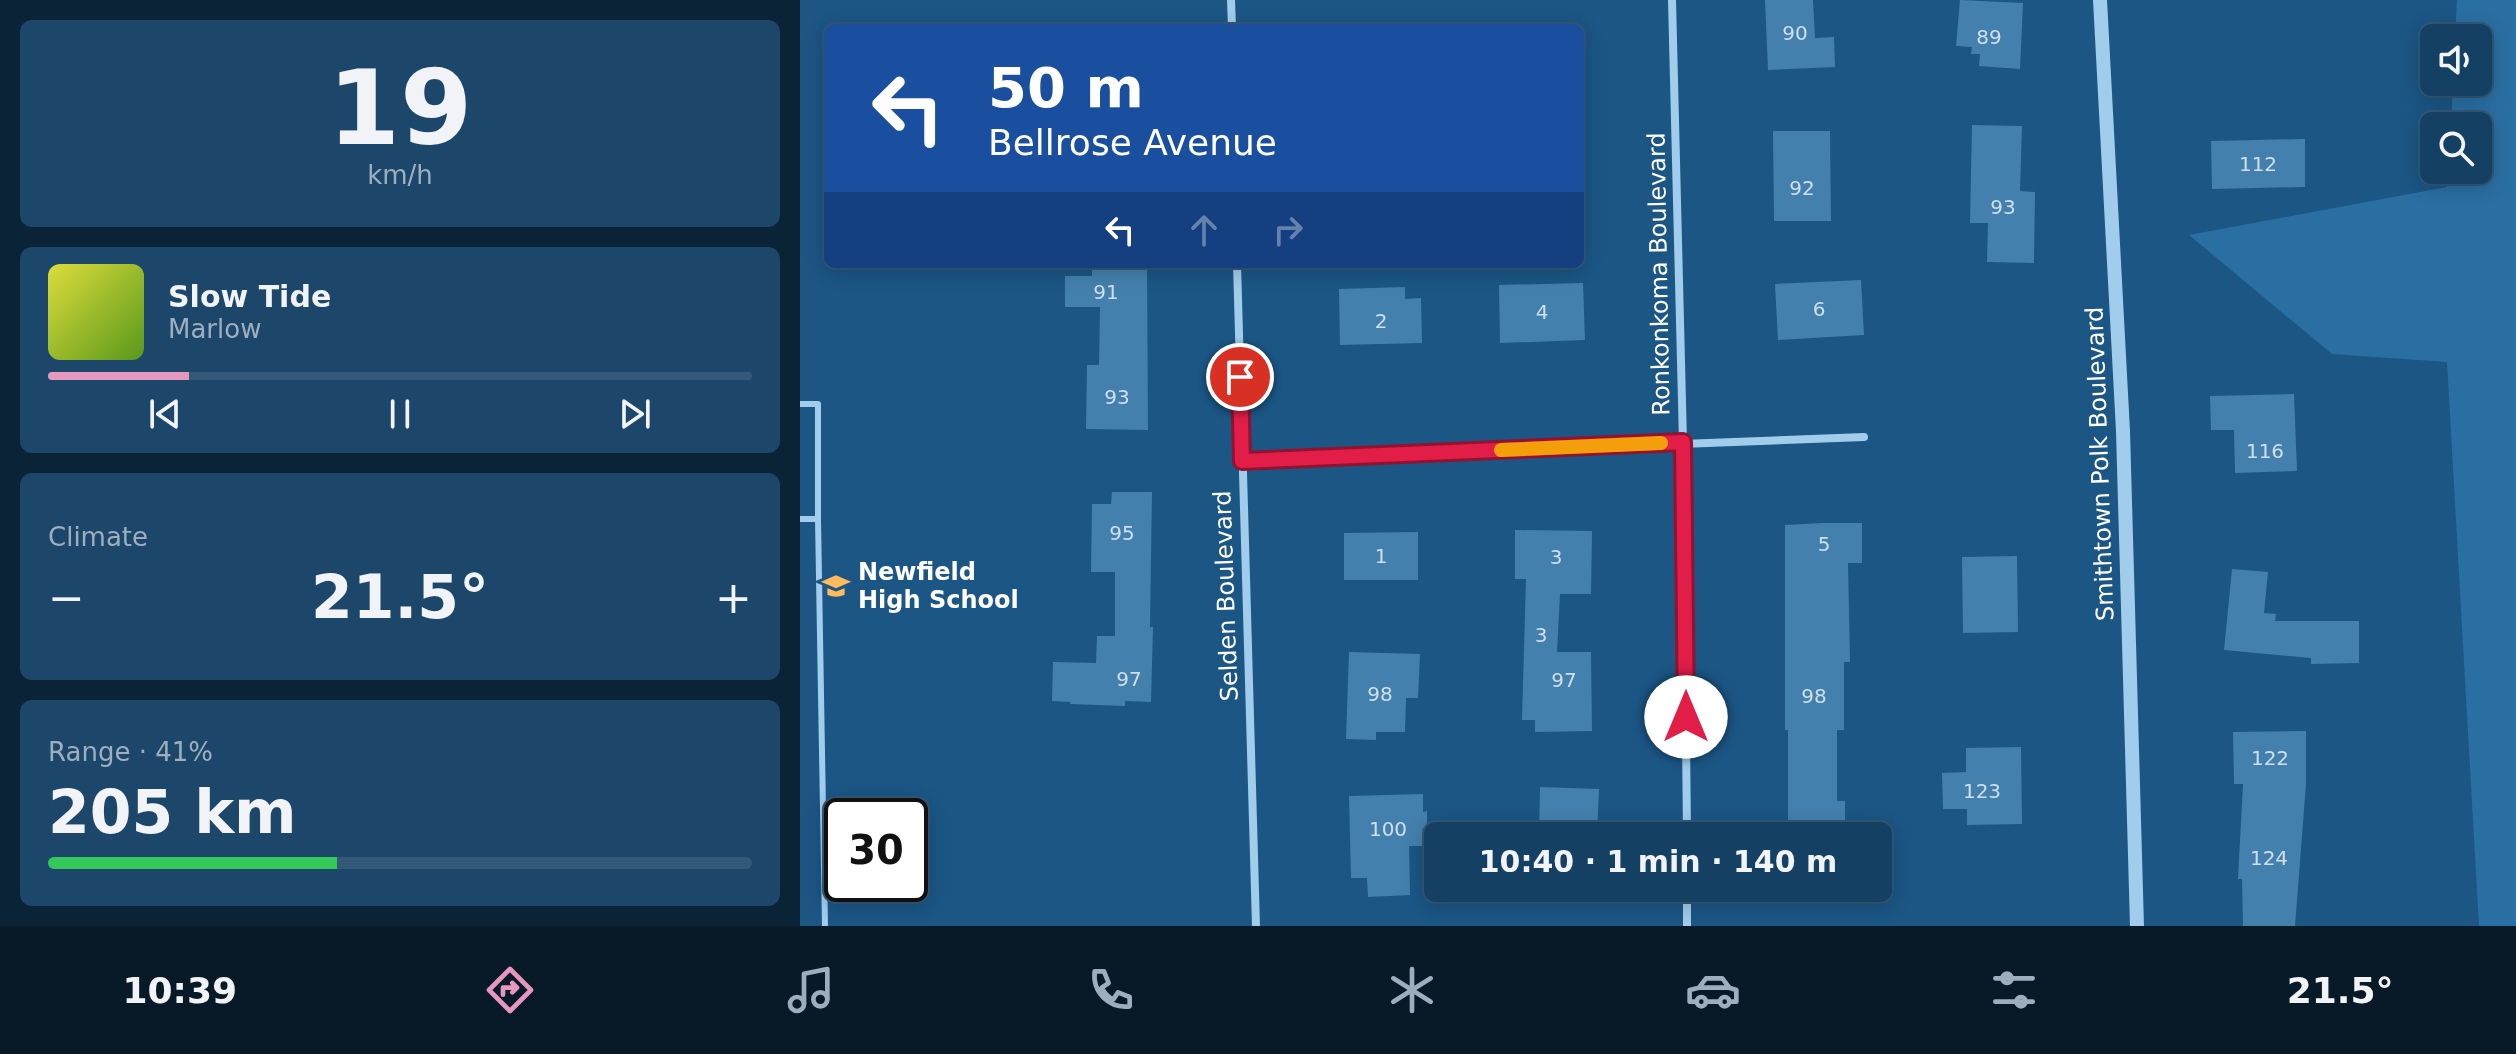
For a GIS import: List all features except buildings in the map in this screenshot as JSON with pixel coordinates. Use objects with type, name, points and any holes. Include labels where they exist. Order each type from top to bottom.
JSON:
[{"type":"street","points":[[1231,0],[1232,24]]},
{"type":"street","name":"Ronkonkoma Boulevard","points":[[1672,0],[1683,442],[1687,822]]},
{"type":"street","name":"Smithtown Polk Boulevard","points":[[2100,0],[2123,431],[2137,926]]},
{"type":"street","name":"Selden Boulevard","points":[[1237,268],[1256,926]]},
{"type":"street","points":[[1242,461],[1864,437]]},
{"type":"street","points":[[1687,902],[1687,926]]},
{"type":"lane","points":[[800,404],[818,404],[825,926]]},
{"type":"lane","points":[[800,519],[818,519]]},
{"type":"shaded area","points":[[2457,0],[2516,0],[2516,926],[2479,926],[2447,362],[2332,354],[2189,235],[2447,187],[2447,184],[2492,184],[2492,112],[2452,112],[2452,96],[2492,96],[2492,24],[2456,24]]},
{"type":"slow traffic","points":[[1501,450],[1661,443]]},
{"type":"place","name":"Newfield High School","points":[[836,586]]},
{"type":"route","points":[[1240,377],[1242,461],[1683,442],[1686,717]]}]
